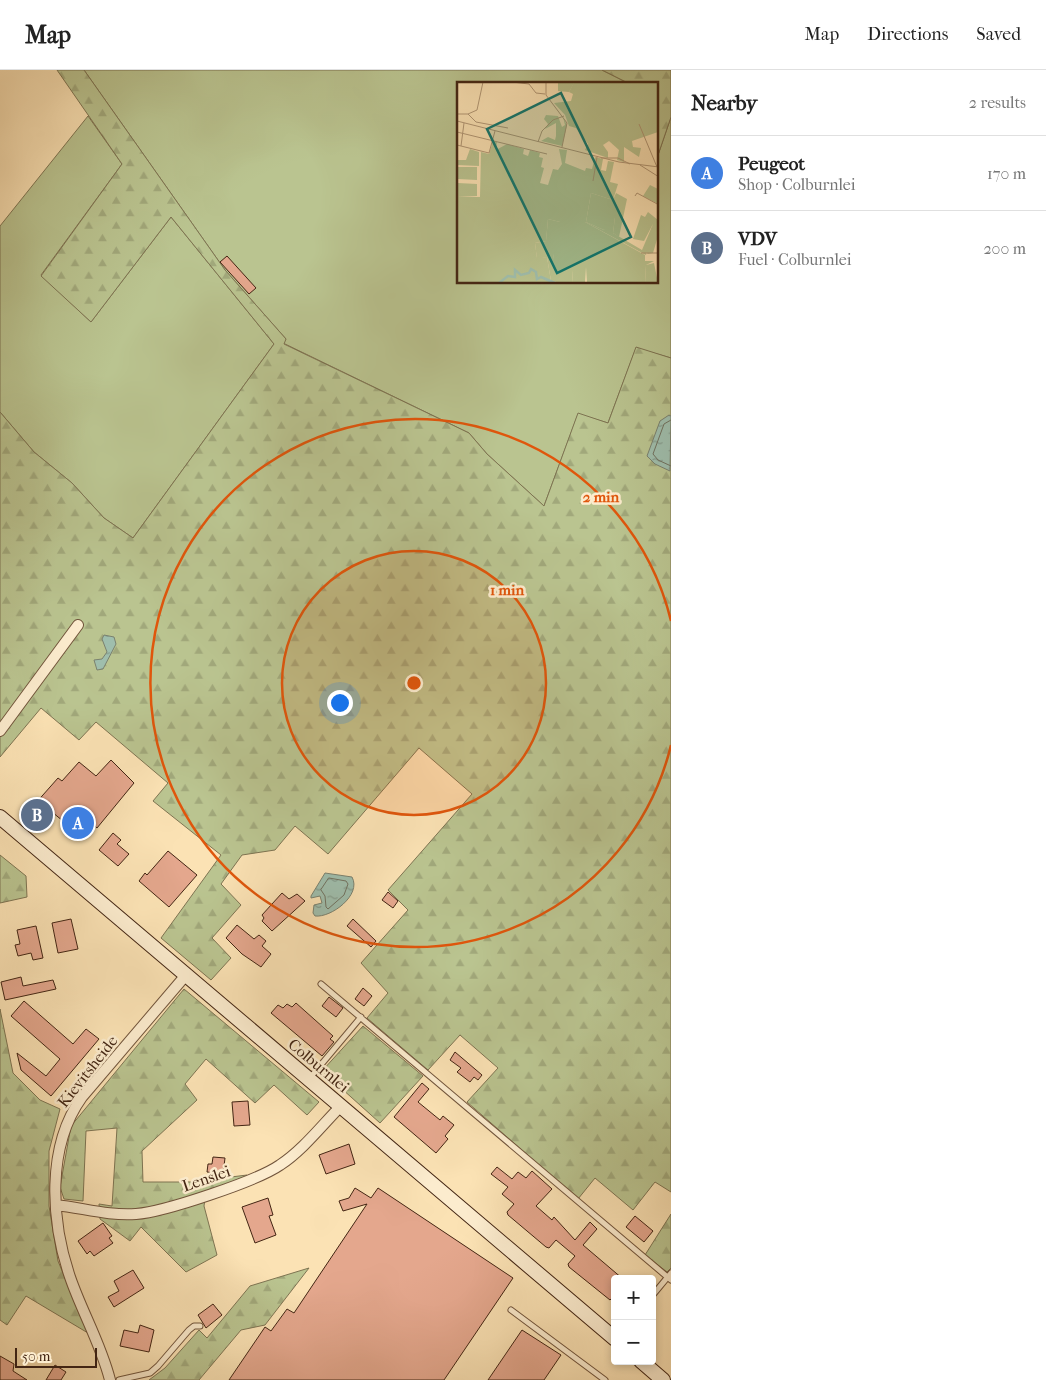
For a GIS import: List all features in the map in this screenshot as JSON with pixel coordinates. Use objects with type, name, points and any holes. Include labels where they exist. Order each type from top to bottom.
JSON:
[{"type":"street","points":[[0,732],[78,625]]},
{"type":"street","name":"Colburnlei","points":[[0,817],[611,1336]]},
{"type":"street","name":"Kievitsheide","points":[[110,1380],[104,1355],[70,1279],[64,1258],[56,1205],[60,1140],[71,1112],[186,975]]},
{"type":"street","name":"Lenslei","points":[[56,1205],[95,1212],[134,1214],[148,1213],[189,1200],[268,1172],[283,1163],[341,1106]]},
{"type":"street","points":[[646,1365],[664,1380]]},
{"type":"lane","points":[[321,984],[670,1277],[656,1292]]},
{"type":"lane","points":[[308,1079],[361,1017]]},
{"type":"lane","points":[[511,1310],[605,1380]]},
{"type":"lane","points":[[119,1380],[150,1373],[189,1330],[194,1326],[200,1326]]},
{"type":"green space","points":[[57,70],[84,70],[225,270],[286,339],[284,344],[469,433],[487,454],[544,506],[578,413],[608,423],[636,347],[671,358],[671,1192],[655,1182],[633,1210],[595,1178],[578,1199],[467,1102],[498,1068],[460,1035],[428,1070],[367,1018],[388,993],[361,963],[408,910],[388,890],[472,794],[419,748],[328,854],[295,826],[275,850],[242,855],[221,884],[241,905],[212,938],[231,958],[211,980],[161,938],[221,855],[153,801],[168,783],[96,722],[79,740],[41,708],[0,757],[0,412],[34,452],[72,483],[104,518],[133,538],[274,344],[171,217],[91,322],[41,276],[122,164]]},
{"type":"green space","points":[[84,70],[602,70],[626,82],[457,82],[457,284],[658,284],[658,155],[671,117],[671,358],[636,348],[608,423],[578,414],[544,506],[487,454],[469,433],[283,343],[286,339],[225,270]]},
{"type":"green space","points":[[602,70],[671,70],[671,117],[658,155],[658,82],[626,82]]},
{"type":"green space","points":[[88,116],[122,164],[41,275],[91,322],[171,217],[274,344],[133,538],[104,518],[72,483],[34,452],[0,412],[0,226]]},
{"type":"green space","points":[[0,855],[26,876],[27,897],[0,903]]},
{"type":"green space","points":[[184,989],[319,1102],[307,1115],[274,1085],[255,1103],[206,1059],[185,1084],[197,1100],[142,1151],[143,1182],[191,1182],[247,1175],[253,1184],[205,1199],[204,1206],[217,1255],[186,1272],[141,1227],[130,1241],[100,1219],[99,1204],[112,1206],[117,1128],[86,1131],[83,1201],[64,1199],[60,1187],[71,1126]]},
{"type":"green space","points":[[0,1009],[13,1073],[40,1100],[60,1109],[49,1151],[49,1206],[58,1261],[88,1333],[26,1296],[7,1325],[0,1320]]},
{"type":"green space","points":[[363,1026],[423,1076],[380,1123],[322,1071]]},
{"type":"green space","points":[[671,1214],[671,1268],[667,1272],[645,1255]]},
{"type":"green space","points":[[309,1268],[265,1325],[241,1330],[199,1380],[149,1380],[165,1368],[199,1330],[207,1338],[250,1286]]},
{"type":"water","points":[[669,415],[671,416],[670,471],[655,464],[647,456],[660,421]]},
{"type":"water","points":[[104,635],[114,637],[116,644],[103,669],[97,670],[94,660],[102,659],[107,652],[102,639]]},
{"type":"water","points":[[325,873],[352,877],[353,891],[349,898],[336,909],[322,916],[315,916],[313,913],[314,905],[322,903],[320,896],[311,898],[311,896]]},
{"type":"building","points":[[227,256],[256,288],[249,294],[220,262]]},
{"type":"building","points":[[111,760],[134,783],[97,828],[90,822],[80,835],[52,812],[40,825],[27,813],[58,778],[62,781],[79,762],[96,776]]},
{"type":"building","points":[[113,833],[121,840],[117,844],[129,854],[118,866],[99,850]]},
{"type":"building","points":[[168,851],[197,875],[169,907],[139,881],[145,873],[147,875]]},
{"type":"building","points":[[388,892],[398,901],[393,908],[382,900]]},
{"type":"building","points":[[282,893],[289,899],[297,894],[305,901],[272,931],[262,921],[264,918],[262,915]]},
{"type":"building","points":[[71,919],[78,949],[58,953],[52,923]]},
{"type":"building","points":[[353,919],[376,941],[371,947],[347,926]]},
{"type":"building","points":[[237,925],[254,939],[259,935],[266,941],[262,946],[271,954],[261,967],[242,954],[226,938]]},
{"type":"building","points":[[36,926],[43,958],[33,960],[31,953],[18,956],[15,945],[20,944],[17,930]]},
{"type":"building","points":[[21,977],[23,986],[53,980],[56,989],[5,1000],[1,982]]},
{"type":"building","points":[[363,988],[372,996],[364,1006],[355,999]]},
{"type":"building","points":[[329,997],[343,1008],[336,1017],[322,1006]]},
{"type":"building","points":[[24,1001],[73,1044],[86,1029],[99,1039],[51,1096],[21,1070],[17,1053],[46,1076],[60,1059],[11,1016]]},
{"type":"building","points":[[296,1003],[333,1036],[330,1039],[334,1042],[322,1056],[271,1013],[278,1005],[283,1008],[287,1004],[292,1007]]},
{"type":"building","points":[[455,1052],[482,1075],[478,1080],[474,1077],[470,1082],[457,1072],[461,1068],[450,1060]]},
{"type":"building","points":[[422,1083],[429,1089],[418,1102],[440,1120],[443,1116],[454,1125],[445,1136],[448,1139],[436,1153],[394,1117]]},
{"type":"building","points":[[248,1101],[250,1125],[234,1126],[232,1102]]},
{"type":"building","points":[[349,1144],[355,1164],[326,1174],[319,1155]]},
{"type":"building","points":[[213,1157],[225,1158],[223,1174],[207,1172],[208,1164],[212,1164]]},
{"type":"building","points":[[497,1167],[512,1179],[518,1172],[526,1178],[532,1171],[552,1189],[536,1206],[552,1220],[554,1217],[575,1240],[590,1222],[597,1229],[583,1245],[618,1275],[611,1275],[610,1300],[569,1267],[568,1264],[575,1256],[556,1240],[549,1248],[546,1247],[508,1215],[507,1212],[514,1204],[502,1194],[508,1187],[491,1174]]},
{"type":"building","points":[[355,1188],[371,1198],[378,1188],[513,1278],[444,1380],[229,1380],[265,1327],[271,1331],[287,1309],[294,1313],[367,1204],[343,1211],[339,1201],[349,1198]]},
{"type":"building","points":[[268,1198],[273,1215],[269,1216],[276,1235],[255,1243],[242,1207]]},
{"type":"building","points":[[635,1216],[653,1231],[644,1242],[626,1227]]},
{"type":"building","points":[[103,1223],[112,1236],[109,1238],[113,1243],[94,1256],[90,1251],[87,1254],[78,1241]]},
{"type":"building","points":[[133,1270],[144,1288],[114,1307],[108,1297],[119,1291],[114,1281]]},
{"type":"building","points":[[213,1304],[222,1315],[206,1328],[198,1315]]},
{"type":"building","points":[[140,1325],[154,1330],[149,1352],[120,1346],[124,1330],[138,1333]]},
{"type":"building","points":[[522,1330],[561,1355],[544,1380],[488,1380]]},
{"type":"building","points":[[0,1356],[14,1364],[13,1371],[27,1380],[0,1380]]},
{"type":"building","points":[[55,1365],[66,1372],[61,1380],[46,1380]]},
{"type":"place","name":"VDV","points":[[37,815]]},
{"type":"place","name":"Peugeot","points":[[78,823]]}]
